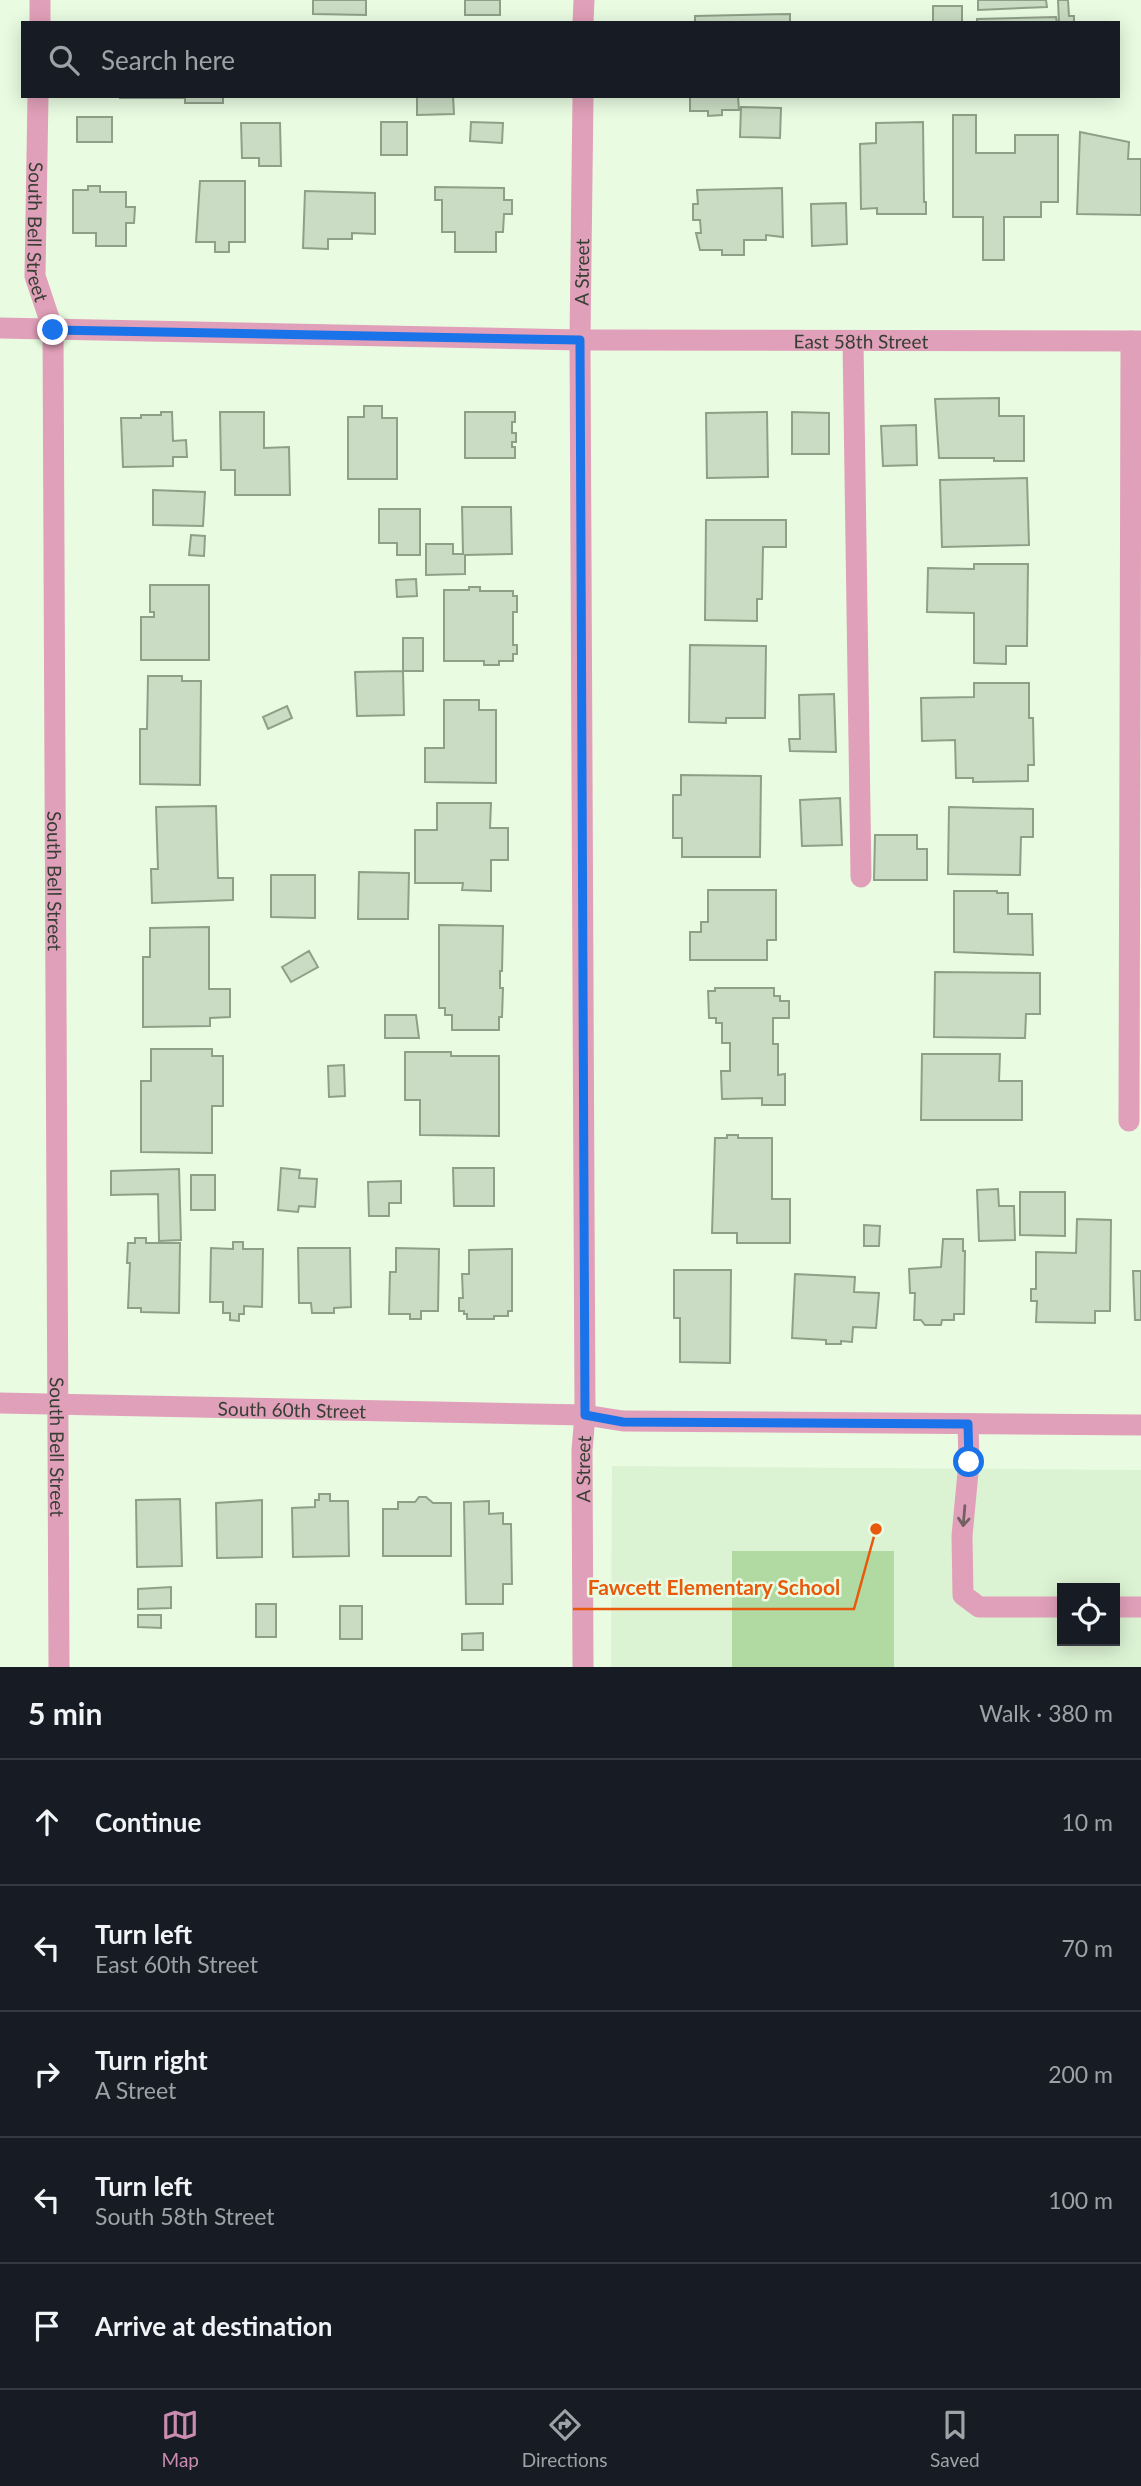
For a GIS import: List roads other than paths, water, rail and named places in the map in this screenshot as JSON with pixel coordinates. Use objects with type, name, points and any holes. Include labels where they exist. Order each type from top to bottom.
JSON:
[{"type":"street","points":[[40,0],[40,21]]},
{"type":"street","points":[[583,21],[584,0]]},
{"type":"street","name":"South Bell Street","points":[[38,98],[35,276],[53,330],[59,1667]]},
{"type":"street","name":"A Street","points":[[583,98],[580,340],[585,1415],[582,1450],[583,1667]]},
{"type":"street","name":"East 58th Street","points":[[0,328],[580,340],[1136,341]]},
{"type":"street","points":[[853,341],[861,877]]},
{"type":"street","points":[[1129,1121],[1136,341]]},
{"type":"street","name":"South 60th Street","points":[[0,1403],[585,1415],[623,1422],[1141,1425]]},
{"type":"street","points":[[968,1424],[969,1462],[962,1536],[963,1595],[979,1607],[1057,1607]]},
{"type":"street","points":[[1120,1607],[1141,1607]]},
{"type":"place","name":"Fawcett Elementary School","points":[[876,1529]]}]
